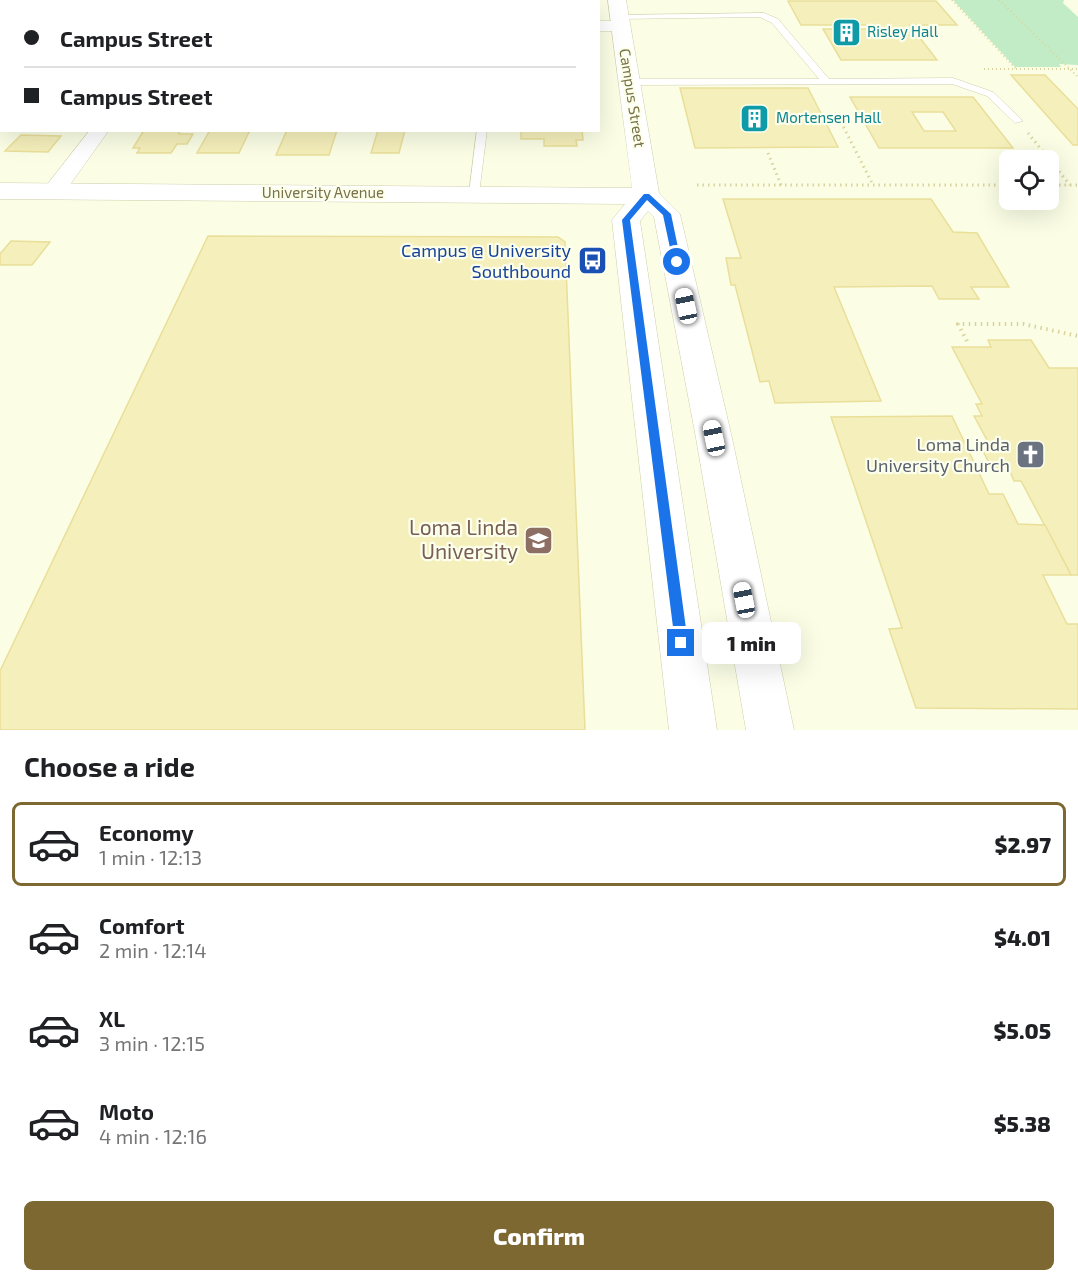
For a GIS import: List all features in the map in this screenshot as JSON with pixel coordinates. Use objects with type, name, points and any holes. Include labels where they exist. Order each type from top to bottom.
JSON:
[{"type":"street","points":[[600,25],[619,14]]},
{"type":"street","name":"Campus Street","points":[[619,14],[646,196]]},
{"type":"street","points":[[54,191],[98,132]]},
{"type":"street","name":"University Avenue","points":[[0,191],[646,196]]},
{"type":"street","points":[[693,730],[626,220],[646,196],[667,214],[714,438],[770,730]]},
{"type":"lane","points":[[619,14],[761,15],[775,21],[825,80]]},
{"type":"lane","points":[[629,82],[953,81],[990,94],[1018,121]]},
{"type":"lane","points":[[474,194],[482,132]]},
{"type":"path","points":[[952,0],[1016,69]]},
{"type":"path","points":[[999,0],[1078,77]]},
{"type":"path","points":[[984,69],[1078,69]]},
{"type":"path","points":[[840,120],[873,185]]},
{"type":"path","points":[[1018,121],[1070,185]]},
{"type":"path","points":[[768,153],[781,185]]},
{"type":"path","points":[[697,185],[999,185]]},
{"type":"path","points":[[1059,185],[1078,185]]},
{"type":"path","points":[[967,341],[958,324],[1023,324],[1078,336]]},
{"type":"green space","points":[[953,0],[1064,0],[1063,3],[1078,17],[1078,65],[1015,67]]},
{"type":"building","name":"Risley Hall","points":[[788,1],[936,1],[957,25],[910,25],[937,60],[841,60],[823,29],[866,29],[869,34],[878,34],[871,25],[801,25]]},
{"type":"building","points":[[1011,75],[1045,75],[1078,109],[1078,145],[1073,145]]},
{"type":"building","name":"Mortensen Hall","points":[[680,88],[808,88],[838,147],[695,148]]},
{"type":"building","points":[[850,97],[973,97],[1013,148],[879,148]],"holes":[[[912,112],[943,112],[956,131],[924,131]]]},
{"type":"building","points":[[143,132],[193,134],[187,144],[177,144],[171,153],[137,153],[140,148],[133,148]]},
{"type":"building","points":[[209,132],[249,132],[239,153],[197,153]]},
{"type":"building","points":[[286,132],[336,132],[329,155],[276,155]]},
{"type":"building","points":[[377,132],[404,132],[399,153],[371,153]]},
{"type":"building","points":[[521,132],[582,132],[583,140],[576,140],[577,146],[544,146],[544,139],[521,139]]},
{"type":"building","points":[[21,135],[61,136],[48,152],[5,151]]},
{"type":"building","points":[[723,199],[931,199],[953,232],[977,233],[1009,287],[971,287],[979,299],[939,299],[932,286],[834,287],[881,401],[775,403],[769,381],[760,382],[735,285],[731,285],[726,258],[741,258]]},
{"type":"building","points":[[208,236],[558,237],[565,242],[585,730],[0,730],[0,671]]},
{"type":"building","points":[[11,241],[50,242],[32,265],[0,265],[0,254]]},
{"type":"building","name":"Loma Linda University Church","points":[[988,340],[1031,340],[1049,368],[1078,368],[1078,575],[1071,575],[1021,481],[1014,481],[1008,467],[991,467],[979,443],[988,442],[974,416],[982,416],[976,404],[982,404],[952,347],[991,347]]},
{"type":"building","points":[[952,416],[989,494],[1003,494],[1018,524],[1045,525],[1071,575],[1043,575],[1067,624],[1078,624],[1078,709],[916,708],[889,629],[902,628],[831,417]]},
{"type":"place","name":"Risley Hall","points":[[846,32]]},
{"type":"place","name":"Mortensen Hall","points":[[755,118]]},
{"type":"place","name":"Campus @ University Southbound","points":[[592,261]]},
{"type":"place","name":"Loma Linda University Church","points":[[1031,455]]},
{"type":"place","name":"Loma Linda University","points":[[539,540]]},
{"type":"route","points":[[677,262],[667,214],[646,196],[626,220],[681,643]]}]
